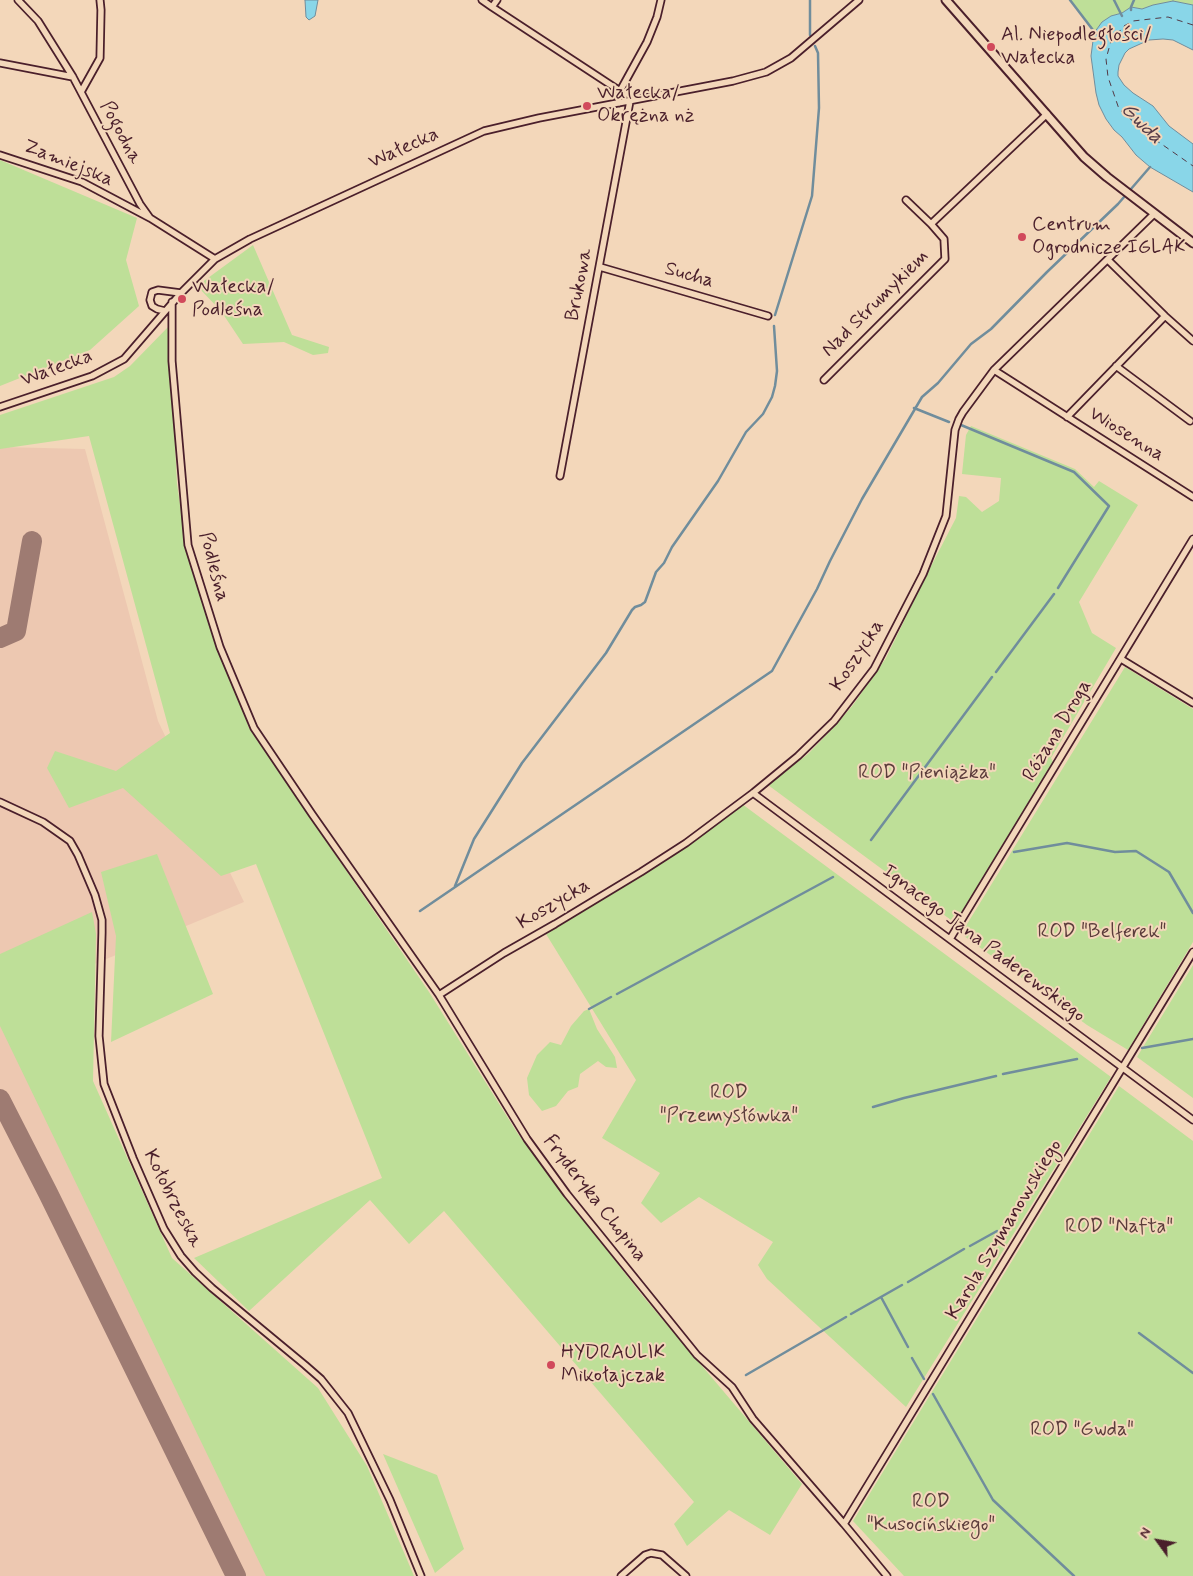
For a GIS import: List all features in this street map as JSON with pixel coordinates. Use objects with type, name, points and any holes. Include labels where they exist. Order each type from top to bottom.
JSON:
[{"type":"street","name":"Pogodna","points":[[18,0],[38,21],[73,77],[140,204],[150,218],[215,259]]},
{"type":"street","points":[[81,92],[100,58],[100,0]]},
{"type":"street","points":[[482,0],[620,92]]},
{"type":"street","points":[[492,7],[497,0]]},
{"type":"street","points":[[619,103],[620,92],[648,42],[661,0]]},
{"type":"street","name":"Wałecka","points":[[0,407],[92,376],[124,359],[181,292],[215,259],[250,239],[484,131],[539,118],[732,81],[766,72],[779,66],[805,47],[859,0]]},
{"type":"street","points":[[946,0],[1084,157],[1193,244]]},
{"type":"street","points":[[0,64],[73,77]]},
{"type":"street","name":"Brukowa","points":[[560,476],[630,101]]},
{"type":"street","name":"Nad Strumykiem","points":[[931,224],[1046,114]]},
{"type":"street","name":"Zamiejska","points":[[0,155],[82,182],[150,218]]},
{"type":"street","name":"Nad Strumykiem","points":[[824,380],[945,259],[944,239],[906,200]]},
{"type":"street","name":"Koszycka","points":[[439,995],[504,953],[555,924],[686,843],[798,756],[834,721],[874,669],[923,574],[946,516],[955,430],[958,419],[994,370],[1154,214]]},
{"type":"street","points":[[1108,260],[1193,341]]},
{"type":"street","name":"Sucha","points":[[600,266],[768,316]]},
{"type":"street","points":[[165,311],[152,306],[150,298],[152,292],[158,290],[181,292]]},
{"type":"street","name":"Podleśna","points":[[172,302],[172,361],[188,545],[220,647],[254,728],[312,814]]},
{"type":"street","name":"Wiosenna","points":[[1067,417],[1165,316]]},
{"type":"street","points":[[1116,366],[1190,421]]},
{"type":"street","name":"Wiosenna","points":[[994,370],[1193,497]]},
{"type":"street","name":"Różana Droga","points":[[950,939],[1193,540]]},
{"type":"street","points":[[1122,659],[1193,703]]},
{"type":"street","name":"Ignacego Jana Paderewskiego","points":[[753,792],[1193,1120]]},
{"type":"street","name":"Kołobrzeska","points":[[0,802],[43,822],[70,841],[95,895],[102,920],[99,1036],[104,1084],[164,1229],[180,1256],[195,1272],[321,1379],[348,1413],[390,1500],[421,1576]]},
{"type":"street","name":"Fryderyka Chopina","points":[[312,814],[439,995],[527,1139],[566,1194],[697,1355],[732,1387],[753,1419],[887,1576]]},
{"type":"street","name":"Karola Szymanowskiego","points":[[844,1524],[1193,952]]},
{"type":"street","points":[[621,1576],[645,1555],[657,1553],[668,1558],[686,1576]]},
{"type":"shaded area","points":[[0,447],[85,449],[158,721],[244,902],[0,1003]]},
{"type":"shaded area","points":[[0,1004],[293,1576],[0,1576]]},
{"type":"green space","points":[[1070,0],[1193,0],[1193,5],[1173,1],[1142,9],[1131,7],[1102,22],[1094,33]]},
{"type":"green space","points":[[0,160],[137,218],[126,260],[139,306],[90,350],[0,386]]},
{"type":"green space","points":[[253,245],[292,335],[329,347],[328,353],[313,355],[284,342],[243,344],[221,311],[197,286]]},
{"type":"green space","points":[[169,326],[177,484],[188,557],[249,728],[429,992],[518,1134],[641,1294],[802,1484],[770,1535],[729,1510],[687,1546],[674,1524],[694,1502],[444,1211],[409,1244],[370,1200],[249,1311],[194,1258],[382,1178],[256,864],[221,876],[123,788],[69,808],[47,768],[55,751],[116,771],[170,733],[89,436],[0,449],[0,415],[114,377],[130,366]]},
{"type":"green space","name":"ROD \"Pieniążka\"","points":[[971,426],[1075,469],[1094,487],[1099,481],[1138,505],[1079,602],[1092,633],[1116,648],[1051,758],[1053,762],[955,923],[768,785],[808,754],[835,726],[853,705],[886,658],[956,518],[959,496],[966,497],[982,512],[999,501],[1001,478],[962,474],[966,435]]},
{"type":"green space","name":"ROD \"Belferek\"","points":[[1125,667],[1193,709],[1193,942],[1128,1050],[1087,1025],[964,936],[964,929]]},
{"type":"green space","name":"ROD \"Przemysłówka\"","points":[[742,804],[1111,1077],[906,1407],[767,1279],[758,1265],[773,1242],[699,1197],[661,1223],[641,1203],[660,1173],[602,1138],[636,1080],[546,934],[696,840]]},
{"type":"green space","points":[[157,854],[213,994],[111,1042],[116,936],[101,872]]},
{"type":"green space","points":[[92,912],[96,934],[93,1081],[172,1258],[318,1388],[367,1466],[414,1576],[266,1576],[0,1026],[0,954]]},
{"type":"green space","points":[[1193,965],[1193,1098],[1137,1057]]},
{"type":"green space","points":[[589,1009],[597,1029],[615,1057],[617,1068],[606,1067],[598,1061],[580,1074],[578,1087],[568,1091],[556,1106],[542,1111],[529,1095],[527,1078],[537,1055],[550,1042],[561,1045],[571,1026],[584,1011]]},
{"type":"green space","points":[[1119,1086],[1193,1141],[1193,1576],[904,1576],[853,1521]]},
{"type":"green space","points":[[383,1454],[437,1475],[464,1549],[435,1573]]},
{"type":"water","points":[[305,0],[318,0],[315,16],[309,20],[306,17]]},
{"type":"water","name":"Gwda","points":[[1173,1],[1193,5],[1193,50],[1173,40],[1149,40],[1129,49],[1125,53],[1119,65],[1118,76],[1133,93],[1153,106],[1169,126],[1193,144],[1193,192],[1150,167],[1136,155],[1114,130],[1099,105],[1091,56],[1094,33],[1102,22],[1131,7],[1142,9]]},
{"type":"waterway","points":[[810,0],[810,35]]},
{"type":"waterway","points":[[1070,0],[1096,34]]},
{"type":"waterway","points":[[1114,0],[1122,16]]},
{"type":"waterway","points":[[1131,10],[1134,0]]},
{"type":"waterway","points":[[775,315],[812,196],[819,108],[818,53],[815,46]]},
{"type":"waterway","points":[[420,911],[772,671],[817,589],[862,499],[922,397],[938,383],[971,344],[991,329],[1118,204],[1150,167]]},
{"type":"waterway","points":[[455,886],[474,839],[522,763],[606,653],[632,610],[645,602],[656,572],[664,563],[672,547],[718,481],[746,432],[763,414],[772,397],[777,371],[774,326]]},
{"type":"waterway","points":[[914,408],[949,422]]},
{"type":"waterway","points":[[961,425],[1074,472],[1109,506],[1058,588]]},
{"type":"waterway","points":[[996,672],[1054,594]]},
{"type":"waterway","points":[[871,840],[992,677]]},
{"type":"waterway","points":[[1014,852],[1067,843],[1115,852],[1136,851],[1169,872],[1193,913]]},
{"type":"waterway","points":[[617,994],[833,877]]},
{"type":"waterway","points":[[589,1009],[611,997]]},
{"type":"waterway","points":[[1142,1048],[1193,1039]]},
{"type":"waterway","points":[[1003,1074],[1077,1059]]},
{"type":"waterway","points":[[873,1107],[996,1076]]},
{"type":"waterway","points":[[970,1246],[997,1231]]},
{"type":"waterway","points":[[908,1282],[964,1249]]},
{"type":"waterway","points":[[851,1314],[902,1285]]},
{"type":"waterway","points":[[881,1297],[908,1347]]},
{"type":"waterway","points":[[746,1375],[846,1317]]},
{"type":"waterway","points":[[1139,1333],[1193,1373]]},
{"type":"waterway","points":[[912,1358],[924,1379]]},
{"type":"waterway","points":[[933,1394],[993,1500],[1074,1576]]},
{"type":"ferry route","points":[[1193,25],[1168,17],[1133,21],[1124,26],[1111,41],[1106,59],[1108,77],[1119,109],[1150,136],[1193,166]]},
{"type":"taxiway","points":[[0,638],[16,631],[32,541]]},
{"type":"taxiway","points":[[0,1099],[236,1576]]},
{"type":"place","name":"Al. Niepodległości/ Wałecka","points":[[991,47]]},
{"type":"place","name":"Wałecka/ Okrężna nż","points":[[587,106]]},
{"type":"place","name":"Centrum Ogrodnicze IGLAK","points":[[1022,237]]},
{"type":"place","name":"Wałecka/ Podleśna","points":[[182,299]]},
{"type":"place","name":"HYDRAULIK Mikołajczak","points":[[551,1365]]},
{"type":"park label","name":"ROD \"Nafta\"","points":[[1119,1228]]},
{"type":"park label","name":"ROD \"Gwda\"","points":[[1082,1431]]},
{"type":"park label","name":"ROD \"Kusocińskiego\"","points":[[931,1514]]}]
